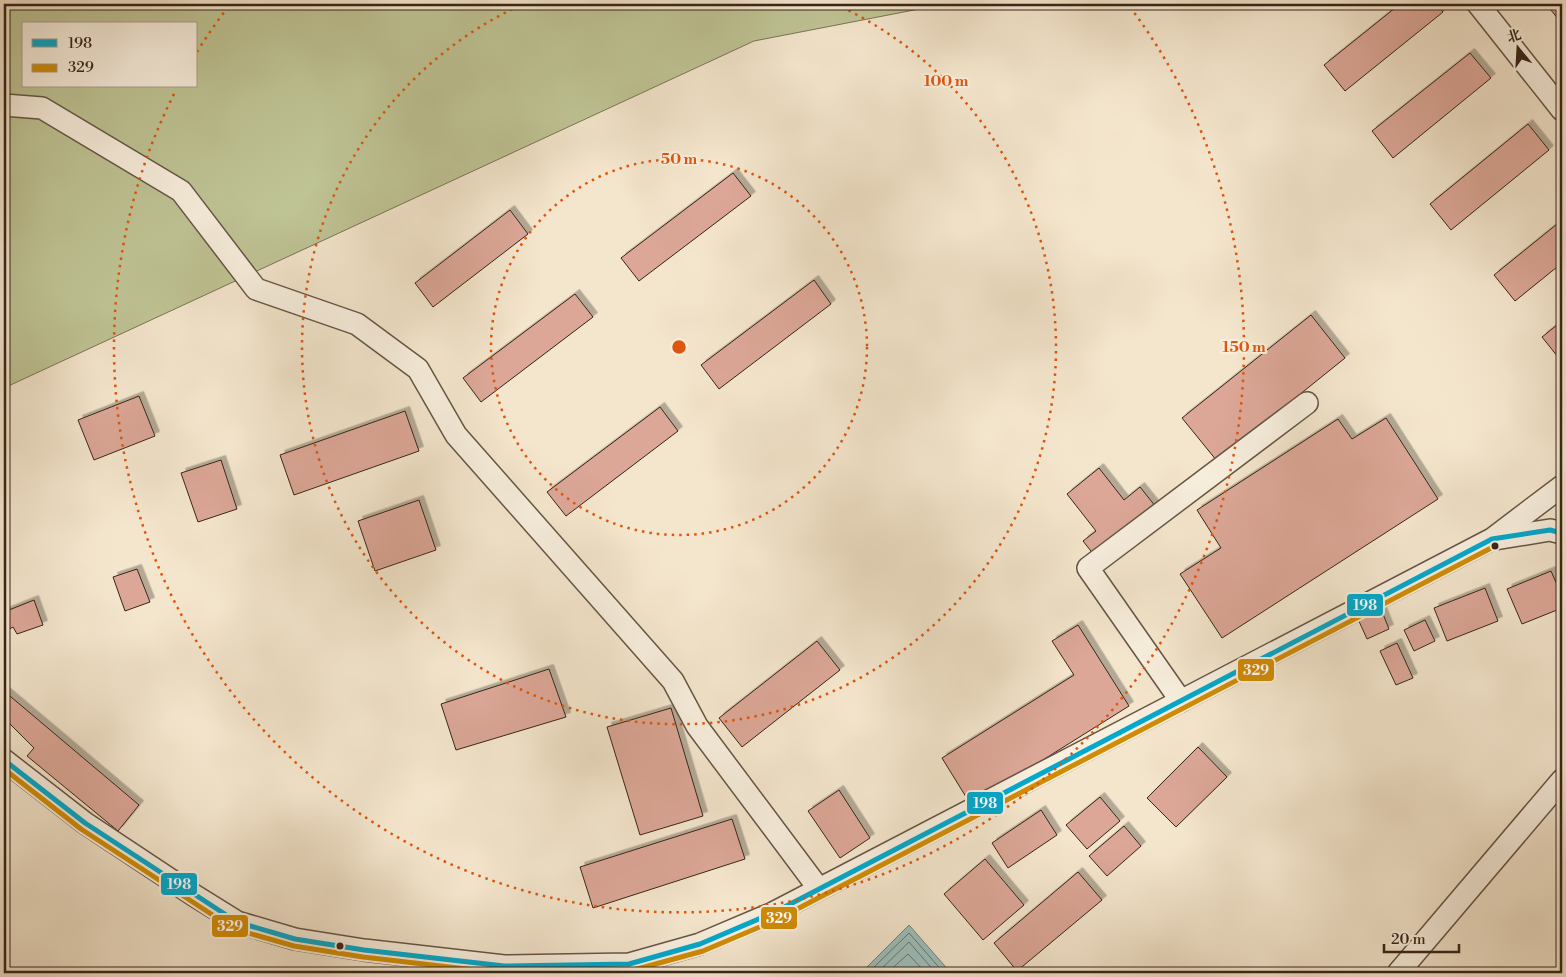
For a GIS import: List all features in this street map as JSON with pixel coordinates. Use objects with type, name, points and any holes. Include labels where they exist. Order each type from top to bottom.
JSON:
[{"type":"street","points":[[1478,4],[1562,110]]},
{"type":"street","points":[[4,105],[42,108],[181,191],[256,289],[357,324],[418,369],[456,435],[674,681],[697,726],[819,889]]},
{"type":"street","points":[[1181,701],[1088,568],[1307,403]]},
{"type":"street","points":[[4,760],[85,823],[237,922],[295,939],[364,950],[504,966],[629,964],[700,944],[773,913],[1492,539],[1562,486]]},
{"type":"street","points":[[1492,539],[1550,530],[1562,533]]},
{"type":"street","points":[[1398,973],[1562,780]]},
{"type":"green space","points":[[4,4],[945,4],[754,41],[4,388]]},
{"type":"water","points":[[909,925],[951,973],[867,973],[864,970]]},
{"type":"building","points":[[1400,4],[1437,4],[1443,12],[1345,91],[1324,65]]},
{"type":"building","points":[[1546,4],[1562,4],[1562,17],[1559,20]]},
{"type":"building","points":[[1470,53],[1491,78],[1393,158],[1372,131]]},
{"type":"building","points":[[1528,124],[1549,150],[1451,230],[1430,204]]},
{"type":"building","points":[[733,173],[751,196],[639,281],[621,258]]},
{"type":"building","points":[[510,210],[528,234],[433,307],[415,283]]},
{"type":"building","points":[[1562,220],[1562,263],[1515,301],[1494,275]]},
{"type":"building","points":[[814,280],[831,304],[719,389],[701,365]]},
{"type":"building","points":[[575,294],[593,317],[481,402],[463,378]]},
{"type":"building","points":[[1311,315],[1345,358],[1217,461],[1182,418]]},
{"type":"building","points":[[1562,321],[1562,362],[1542,337]]},
{"type":"building","points":[[139,396],[155,436],[94,460],[78,420]]},
{"type":"building","points":[[660,407],[678,431],[566,516],[547,492]]},
{"type":"building","points":[[405,411],[419,451],[294,495],[280,455]]},
{"type":"building","points":[[1386,418],[1438,499],[1222,638],[1180,574],[1221,548],[1197,510],[1338,419],[1352,439]]},
{"type":"building","points":[[221,460],[237,509],[198,522],[181,473]]},
{"type":"building","points":[[1099,468],[1124,500],[1140,487],[1160,512],[1098,560],[1083,541],[1096,531],[1067,494]]},
{"type":"building","points":[[419,500],[436,550],[375,571],[358,521]]},
{"type":"building","points":[[137,569],[150,602],[125,611],[113,577]]},
{"type":"building","points":[[1551,571],[1562,596],[1562,608],[1522,624],[1507,589]]},
{"type":"building","points":[[1485,588],[1498,621],[1447,641],[1434,608]]},
{"type":"building","points":[[34,600],[43,625],[17,634],[13,627],[4,632],[4,612]]},
{"type":"building","points":[[1381,609],[1389,629],[1367,639],[1358,619]]},
{"type":"building","points":[[1425,620],[1435,641],[1414,651],[1404,630]]},
{"type":"building","points":[[1078,625],[1129,706],[971,805],[942,758],[1074,675],[1052,641]]},
{"type":"building","points":[[817,641],[840,670],[742,747],[719,718]]},
{"type":"building","points":[[1397,643],[1413,678],[1396,685],[1380,651]]},
{"type":"building","points":[[549,669],[566,717],[456,750],[441,704]]},
{"type":"building","points":[[4,691],[139,805],[118,831],[27,756],[34,748],[4,718]]},
{"type":"building","points":[[671,708],[703,816],[640,835],[607,727]]},
{"type":"building","points":[[1198,747],[1227,777],[1176,827],[1147,798]]},
{"type":"building","points":[[839,790],[870,838],[840,858],[808,811]]},
{"type":"building","points":[[1100,797],[1120,821],[1087,849],[1066,825]]},
{"type":"building","points":[[1041,810],[1057,835],[1008,868],[992,843]]},
{"type":"building","points":[[732,819],[745,859],[593,908],[580,867]]},
{"type":"building","points":[[1124,826],[1141,846],[1107,876],[1089,856]]},
{"type":"building","points":[[985,859],[1024,905],[983,940],[944,894]]},
{"type":"building","points":[[1078,872],[1102,900],[1017,971],[994,943]]},
{"type":"transit line","name":"198","points":[[4,760],[85,823],[237,922],[295,939],[364,950],[504,966],[629,964],[700,944],[773,913],[1492,539],[1550,530],[1562,533]]},
{"type":"transit line","name":"329","points":[[520,973],[630,971],[703,951],[776,920],[1495,546]]},
{"type":"transit line","name":"329","points":[[4,769],[81,829],[234,929],[294,946],[363,957],[501,973]]}]
